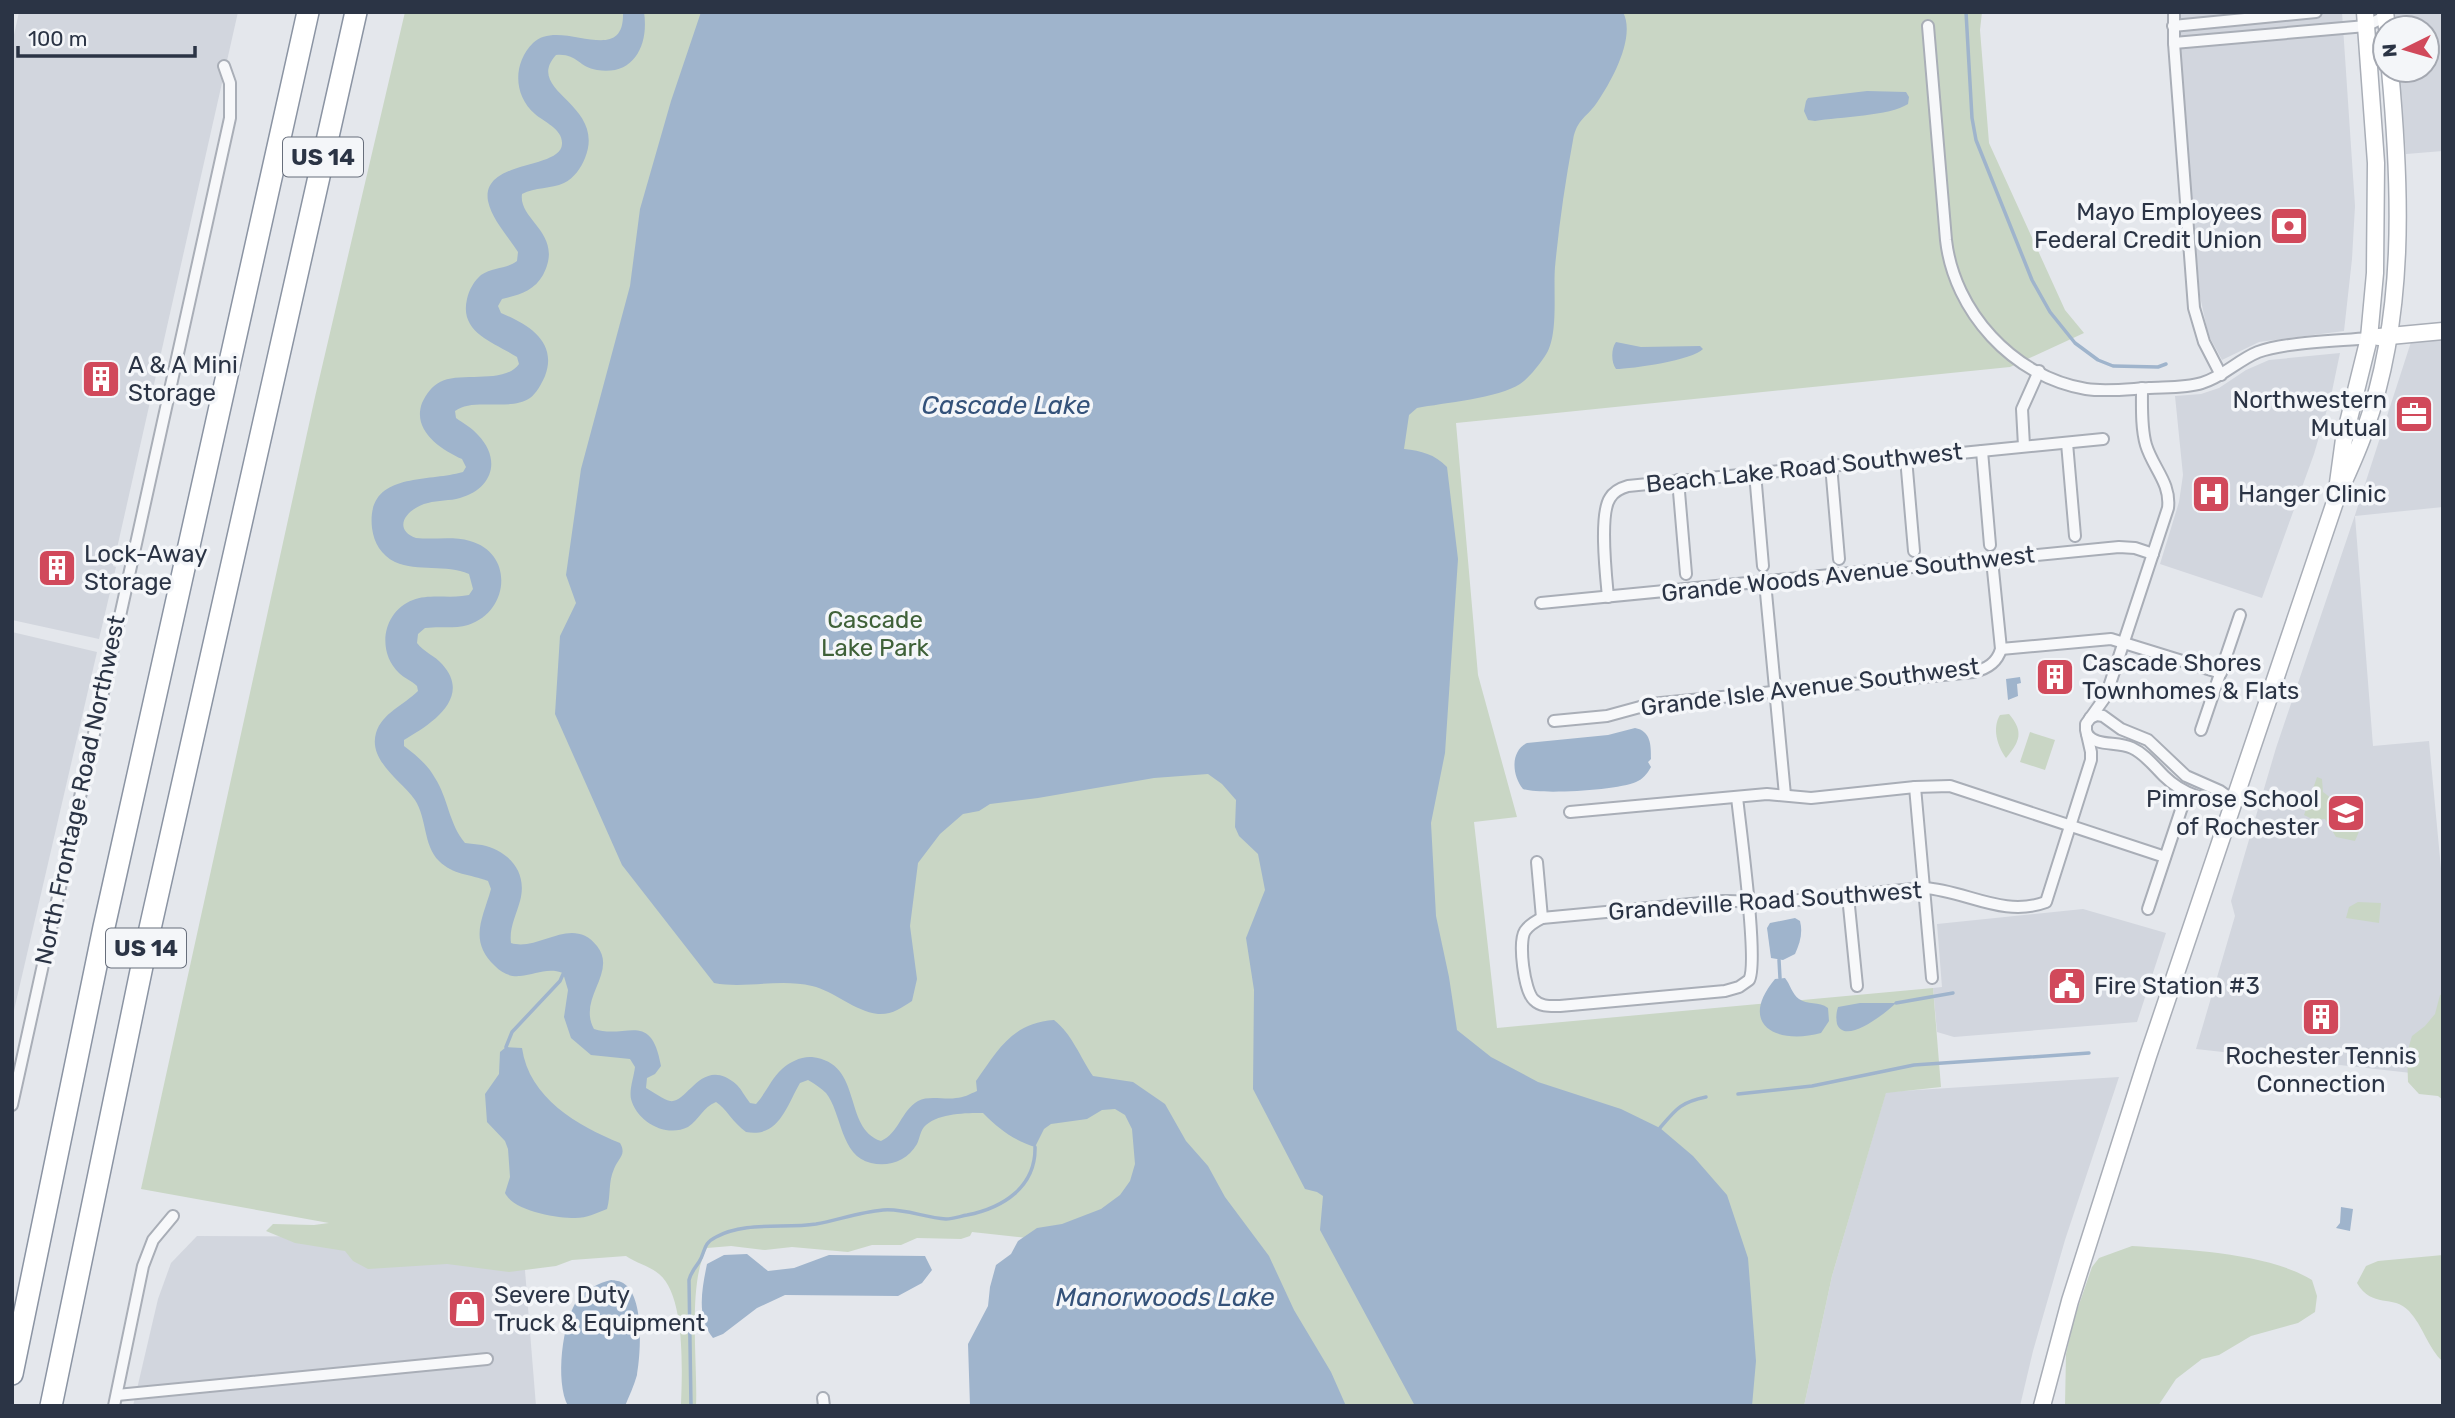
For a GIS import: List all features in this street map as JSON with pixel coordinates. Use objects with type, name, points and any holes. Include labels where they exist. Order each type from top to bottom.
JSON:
[{"type":"highway","name":"US 14","points":[[12,1374],[104,927],[308,12]]},
{"type":"highway","name":"US 14","points":[[51,1406],[150,928],[356,12]]},
{"type":"main road","points":[[2336,499],[2344,439],[2369,338],[2377,209],[2366,19]]},
{"type":"main road","points":[[2042,1406],[2063,1327],[2123,1137],[2234,801],[2336,499],[2365,430],[2389,336],[2395,270],[2398,186],[2391,84]]},
{"type":"main road","points":[[2369,338],[2443,331]]},
{"type":"street","points":[[2174,12],[2194,308],[2204,342],[2221,375]]},
{"type":"street","points":[[2173,26],[2316,12]]},
{"type":"street","points":[[2174,43],[2366,19]]},
{"type":"street","points":[[1928,26],[1947,252],[1961,296],[1994,340],[2019,360],[2060,381],[2087,389],[2142,388],[2196,384],[2221,375],[2249,356],[2267,349],[2369,338]]},
{"type":"street","name":"North Frontage Road Northwest","points":[[12,1105],[229,118],[230,83],[224,66]]},
{"type":"street","points":[[2024,446],[2022,409],[2039,371]]},
{"type":"street","name":"Grandeville Road Southwest","points":[[2091,760],[2085,727],[2106,696],[2166,514],[2169,496],[2145,440],[2142,388]]},
{"type":"street","name":"Beach Lake Road Southwest","points":[[1608,597],[1605,517],[1610,497],[1628,486],[2103,439]]},
{"type":"street","points":[[2067,443],[2076,536]]},
{"type":"street","points":[[1982,451],[1990,545]]},
{"type":"street","points":[[1906,458],[1914,551]]},
{"type":"street","points":[[1830,466],[1839,559]]},
{"type":"street","points":[[1755,473],[1763,566]]},
{"type":"street","points":[[1678,480],[1686,573]]},
{"type":"street","name":"Grande Woods Avenue Southwest","points":[[1541,603],[2119,547],[2135,548],[2153,554]]},
{"type":"street","points":[[1992,560],[2001,649]]},
{"type":"street","points":[[1765,582],[1785,795]]},
{"type":"street","points":[[2201,730],[2240,615]]},
{"type":"street","name":"Grande Isle Avenue Southwest","points":[[1554,721],[1611,715],[1651,704],[1979,671],[1991,665],[2001,649],[2092,639],[2124,641],[2221,673]]},
{"type":"street","name":"Grandeville Road Southwest","points":[[1542,918],[1723,901],[1763,903],[1924,888],[2003,906],[2029,906],[2046,902],[2091,760],[2112,730],[2106,696]]},
{"type":"street","points":[[2090,718],[2100,715],[2121,729],[2148,740],[2186,776],[2220,791],[2234,801]]},
{"type":"street","points":[[2086,734],[2094,741],[2129,747],[2144,756],[2170,782],[2190,793],[2217,801],[2234,801]]},
{"type":"street","points":[[2156,768],[2167,758]]},
{"type":"street","points":[[1915,787],[1932,978]]},
{"type":"street","points":[[1570,813],[1737,797],[1785,795],[1811,798],[1915,787],[1954,787],[2165,857]]},
{"type":"street","points":[[1537,862],[1542,918],[1530,925],[1523,936],[1526,985],[1536,1002],[1560,1006],[1725,991],[1739,987],[1749,980],[1753,968],[1737,797]]},
{"type":"street","points":[[2148,909],[2183,804]]},
{"type":"street","points":[[1848,896],[1857,986]]},
{"type":"street","points":[[173,1216],[153,1240],[143,1265],[115,1400],[487,1359]]},
{"type":"shaded area","points":[[19,12],[238,12],[113,566],[116,567],[99,639],[12,620],[12,44]]},
{"type":"shaded area","points":[[2180,12],[2342,12],[2355,206],[2344,331],[2259,342],[2222,360],[2208,334],[2200,296],[2180,50]]},
{"type":"shaded area","points":[[2443,12],[2443,151],[2406,154],[2400,84],[2441,84],[2441,14],[2394,14]]},
{"type":"shaded area","points":[[2443,339],[2443,507],[2355,516],[2373,746],[2429,741],[2443,890],[2443,1011],[2429,1075],[2196,1049],[2235,916],[2231,901],[2276,748],[2411,342]]},
{"type":"shaded area","points":[[2340,353],[2314,454],[2262,598],[2160,564],[2179,502],[2183,475],[2175,396],[2201,394],[2219,388],[2246,370],[2269,360]]},
{"type":"shaded area","points":[[12,632],[97,652],[12,1019]]},
{"type":"shaded area","points":[[2083,909],[2166,933],[2137,1022],[1954,1037],[1937,1032],[1933,988],[1942,987],[1937,924]]},
{"type":"shaded area","points":[[2119,1077],[2065,1240],[2020,1406],[1804,1406],[1832,1276],[1886,1092]]},
{"type":"shaded area","points":[[197,1236],[409,1237],[524,1258],[536,1406],[133,1406],[158,1299],[171,1263]]},
{"type":"green space","name":"Cascade Lake Park","points":[[405,12],[1982,12],[1980,30],[1989,143],[2065,310],[2084,333],[2010,367],[1456,423],[1478,675],[1517,817],[1474,822],[1497,1028],[1933,988],[1941,1087],[1886,1093],[1832,1276],[1804,1406],[1264,1406],[1252,1263],[972,1232],[970,1236],[961,1239],[917,1238],[901,1245],[872,1245],[848,1252],[792,1247],[765,1250],[731,1246],[707,1248],[701,1263],[695,1302],[696,1406],[681,1406],[680,1336],[674,1299],[659,1274],[626,1256],[572,1260],[556,1266],[509,1272],[447,1264],[368,1269],[353,1261],[345,1251],[295,1243],[266,1231],[273,1224],[329,1223],[141,1189],[315,397]]},
{"type":"green space","points":[[2009,714],[2017,726],[2018,736],[2006,758],[1998,743],[1996,726],[2000,715]]},
{"type":"green space","points":[[2030,732],[2055,740],[2045,770],[2020,762]]},
{"type":"green space","points":[[2317,777],[2322,779],[2323,792],[2363,822],[2355,841],[2336,837],[2325,819],[2314,820],[2304,815]]},
{"type":"green space","points":[[2358,902],[2381,903],[2379,923],[2346,918],[2349,907]]},
{"type":"green space","points":[[2443,994],[2443,1100],[2438,1096],[2419,1094],[2408,1082],[2407,1053],[2412,1036],[2435,1014],[2440,995]]},
{"type":"green space","points":[[2132,1246],[2201,1251],[2272,1263],[2312,1280],[2317,1296],[2315,1312],[2298,1323],[2251,1336],[2219,1355],[2202,1359],[2176,1379],[2158,1406],[2065,1406],[2066,1354],[2074,1319],[2092,1267],[2099,1258]]},
{"type":"green space","points":[[2443,1255],[2443,1362],[2409,1311],[2396,1303],[2369,1296],[2357,1283],[2366,1266],[2378,1261]]},
{"type":"water","name":"Manorwoods Lake","points":[[623,12],[644,12],[644,36],[636,56],[629,63],[610,71],[597,70],[569,56],[556,55],[549,68],[550,79],[556,89],[577,111],[585,124],[589,139],[585,158],[577,172],[564,183],[522,194],[527,212],[545,238],[548,261],[543,275],[531,289],[502,299],[498,306],[501,313],[530,329],[544,344],[548,364],[545,376],[534,394],[521,402],[471,405],[455,411],[456,418],[478,435],[490,454],[490,472],[486,481],[471,494],[421,505],[409,513],[403,524],[408,534],[416,538],[450,538],[470,541],[484,547],[494,557],[500,569],[501,582],[499,595],[482,618],[463,626],[425,628],[418,634],[417,643],[442,664],[450,676],[453,688],[444,709],[425,727],[404,740],[404,746],[432,773],[455,828],[465,843],[482,845],[500,852],[519,872],[522,891],[512,927],[511,943],[533,943],[566,933],[577,933],[597,946],[603,966],[590,1007],[594,1029],[636,1030],[651,1038],[657,1048],[661,1066],[655,1074],[647,1078],[646,1088],[667,1100],[677,1100],[705,1077],[714,1075],[725,1077],[737,1085],[750,1103],[756,1104],[785,1066],[812,1057],[828,1062],[839,1071],[861,1123],[869,1134],[881,1141],[892,1133],[912,1105],[918,1101],[927,1098],[959,1098],[977,1091],[976,1081],[1008,1040],[1027,1026],[1054,1020],[1071,1039],[1093,1076],[1133,1082],[1165,1104],[1186,1141],[1208,1166],[1225,1197],[1269,1256],[1294,1310],[1331,1372],[1346,1406],[970,1406],[968,1344],[988,1306],[996,1265],[1011,1254],[1018,1241],[1037,1228],[1062,1224],[1101,1209],[1120,1195],[1130,1181],[1135,1164],[1132,1129],[1125,1115],[1115,1109],[1102,1110],[1087,1119],[1051,1124],[1044,1129],[1035,1147],[1007,1133],[983,1113],[946,1116],[924,1127],[917,1144],[903,1159],[884,1164],[871,1163],[853,1152],[826,1093],[808,1080],[800,1083],[780,1119],[766,1130],[757,1133],[746,1132],[716,1102],[688,1127],[671,1130],[654,1126],[639,1115],[631,1099],[635,1067],[630,1059],[591,1055],[571,1038],[564,1017],[568,990],[563,973],[546,971],[513,976],[500,971],[487,957],[482,948],[480,929],[491,889],[488,881],[456,872],[439,861],[430,847],[422,815],[415,800],[381,761],[375,743],[379,726],[388,715],[418,691],[417,686],[399,673],[387,654],[385,643],[389,622],[403,605],[413,600],[469,595],[473,589],[469,574],[451,569],[413,567],[395,562],[386,556],[374,539],[373,510],[378,497],[387,489],[400,483],[463,472],[466,467],[462,459],[437,444],[424,430],[420,413],[422,403],[432,388],[449,379],[503,374],[519,364],[517,357],[473,328],[466,311],[469,292],[478,277],[517,261],[518,252],[490,208],[489,188],[496,178],[508,171],[549,158],[558,152],[562,144],[556,130],[528,106],[519,88],[519,69],[526,51],[545,36],[603,40],[614,38],[621,29]]},
{"type":"water","name":"Cascade Lake","points":[[701,12],[1623,12],[1627,34],[1621,58],[1604,92],[1577,127],[1573,140],[1557,251],[1554,326],[1545,356],[1527,378],[1511,389],[1417,408],[1409,415],[1404,449],[1427,454],[1447,467],[1458,559],[1445,753],[1431,823],[1436,916],[1457,1030],[1491,1057],[1538,1082],[1621,1109],[1660,1128],[1693,1156],[1727,1195],[1748,1258],[1756,1361],[1752,1406],[1415,1406],[1320,1230],[1323,1196],[1305,1189],[1253,1089],[1254,990],[1246,938],[1265,890],[1258,854],[1239,836],[1235,827],[1236,800],[1222,784],[1208,774],[1154,778],[990,804],[979,811],[963,814],[940,834],[918,863],[910,926],[917,979],[912,1001],[888,1013],[869,1012],[812,986],[714,983],[622,865],[555,714],[560,636],[576,603],[566,575],[581,469],[630,286],[640,209],[671,101]]},
{"type":"water","points":[[1867,91],[1906,92],[1909,97],[1908,104],[1877,114],[1815,121],[1808,120],[1804,111],[1808,98]]},
{"type":"water","points":[[1616,342],[1641,347],[1700,346],[1703,349],[1675,360],[1616,369],[1612,356]]},
{"type":"water","points":[[2020,677],[2021,683],[2017,684],[2018,696],[2008,700],[2006,679]]},
{"type":"water","points":[[1635,728],[1647,735],[1651,754],[1648,762],[1651,767],[1645,776],[1636,782],[1562,792],[1532,791],[1523,789],[1519,784],[1515,758],[1521,747],[1527,743],[1608,735]]},
{"type":"water","points":[[1795,918],[1800,921],[1801,930],[1795,954],[1783,960],[1771,958],[1767,928],[1770,923]]},
{"type":"water","points":[[1785,978],[1799,999],[1828,1008],[1829,1021],[1821,1033],[1790,1036],[1777,1033],[1767,1028],[1761,1019],[1760,1009],[1764,995],[1775,979]]},
{"type":"water","points":[[1860,1003],[1896,1003],[1866,1025],[1848,1031],[1841,1030],[1837,1024],[1838,1007]]},
{"type":"water","points":[[506,1047],[522,1048],[526,1066],[534,1082],[558,1108],[572,1119],[620,1143],[622,1154],[612,1174],[607,1209],[584,1217],[557,1217],[526,1209],[505,1193],[510,1177],[508,1149],[505,1141],[487,1122],[485,1094],[499,1074],[500,1052]]},
{"type":"water","points":[[2341,1207],[2353,1209],[2350,1231],[2336,1228],[2340,1223]]},
{"type":"water","points":[[747,1254],[768,1271],[794,1268],[829,1255],[925,1256],[932,1270],[922,1283],[898,1296],[785,1295],[757,1308],[723,1334],[713,1338],[702,1312],[707,1264],[724,1255]]},
{"type":"water","points":[[611,1280],[629,1288],[638,1310],[640,1339],[636,1379],[625,1406],[568,1406],[561,1367],[564,1336],[572,1309],[581,1295]]},
{"type":"waterway","points":[[1966,12],[1972,118],[1976,140],[2032,280],[2050,312],[2075,343],[2098,360],[2113,366],[2158,367],[2166,364]]},
{"type":"waterway","points":[[1779,960],[1780,978]]},
{"type":"waterway","points":[[506,1047],[512,1032],[560,981],[564,972]]},
{"type":"waterway","points":[[1896,1003],[1953,993]]},
{"type":"waterway","points":[[1738,1094],[1812,1086],[1914,1065],[2089,1053]]},
{"type":"waterway","points":[[1660,1128],[1680,1107],[1706,1097]]},
{"type":"waterway","points":[[691,1406],[689,1280],[706,1245],[712,1240],[739,1229],[816,1224],[883,1210],[899,1210],[946,1219],[980,1212],[1005,1201],[1023,1184],[1030,1174],[1035,1147]]},
{"type":"place","name":"Mayo Employees Federal Credit Union","points":[[2289,226]]},
{"type":"place","name":"A & A Mini Storage","points":[[101,379]]},
{"type":"place","name":"Northwestern Mutual","points":[[2414,414]]},
{"type":"place","name":"Hanger Clinic","points":[[2211,494]]},
{"type":"place","name":"Lock-Away Storage","points":[[57,568]]},
{"type":"place","name":"Cascade Shores Townhomes & Flats","points":[[2055,677]]},
{"type":"place","name":"Pimrose School of Rochester","points":[[2346,813]]},
{"type":"place","name":"Fire Station #3","points":[[2067,986]]},
{"type":"place","name":"Rochester Tennis Connection","points":[[2321,1017]]},
{"type":"place","name":"Severe Duty Truck & Equipment","points":[[467,1309]]}]
